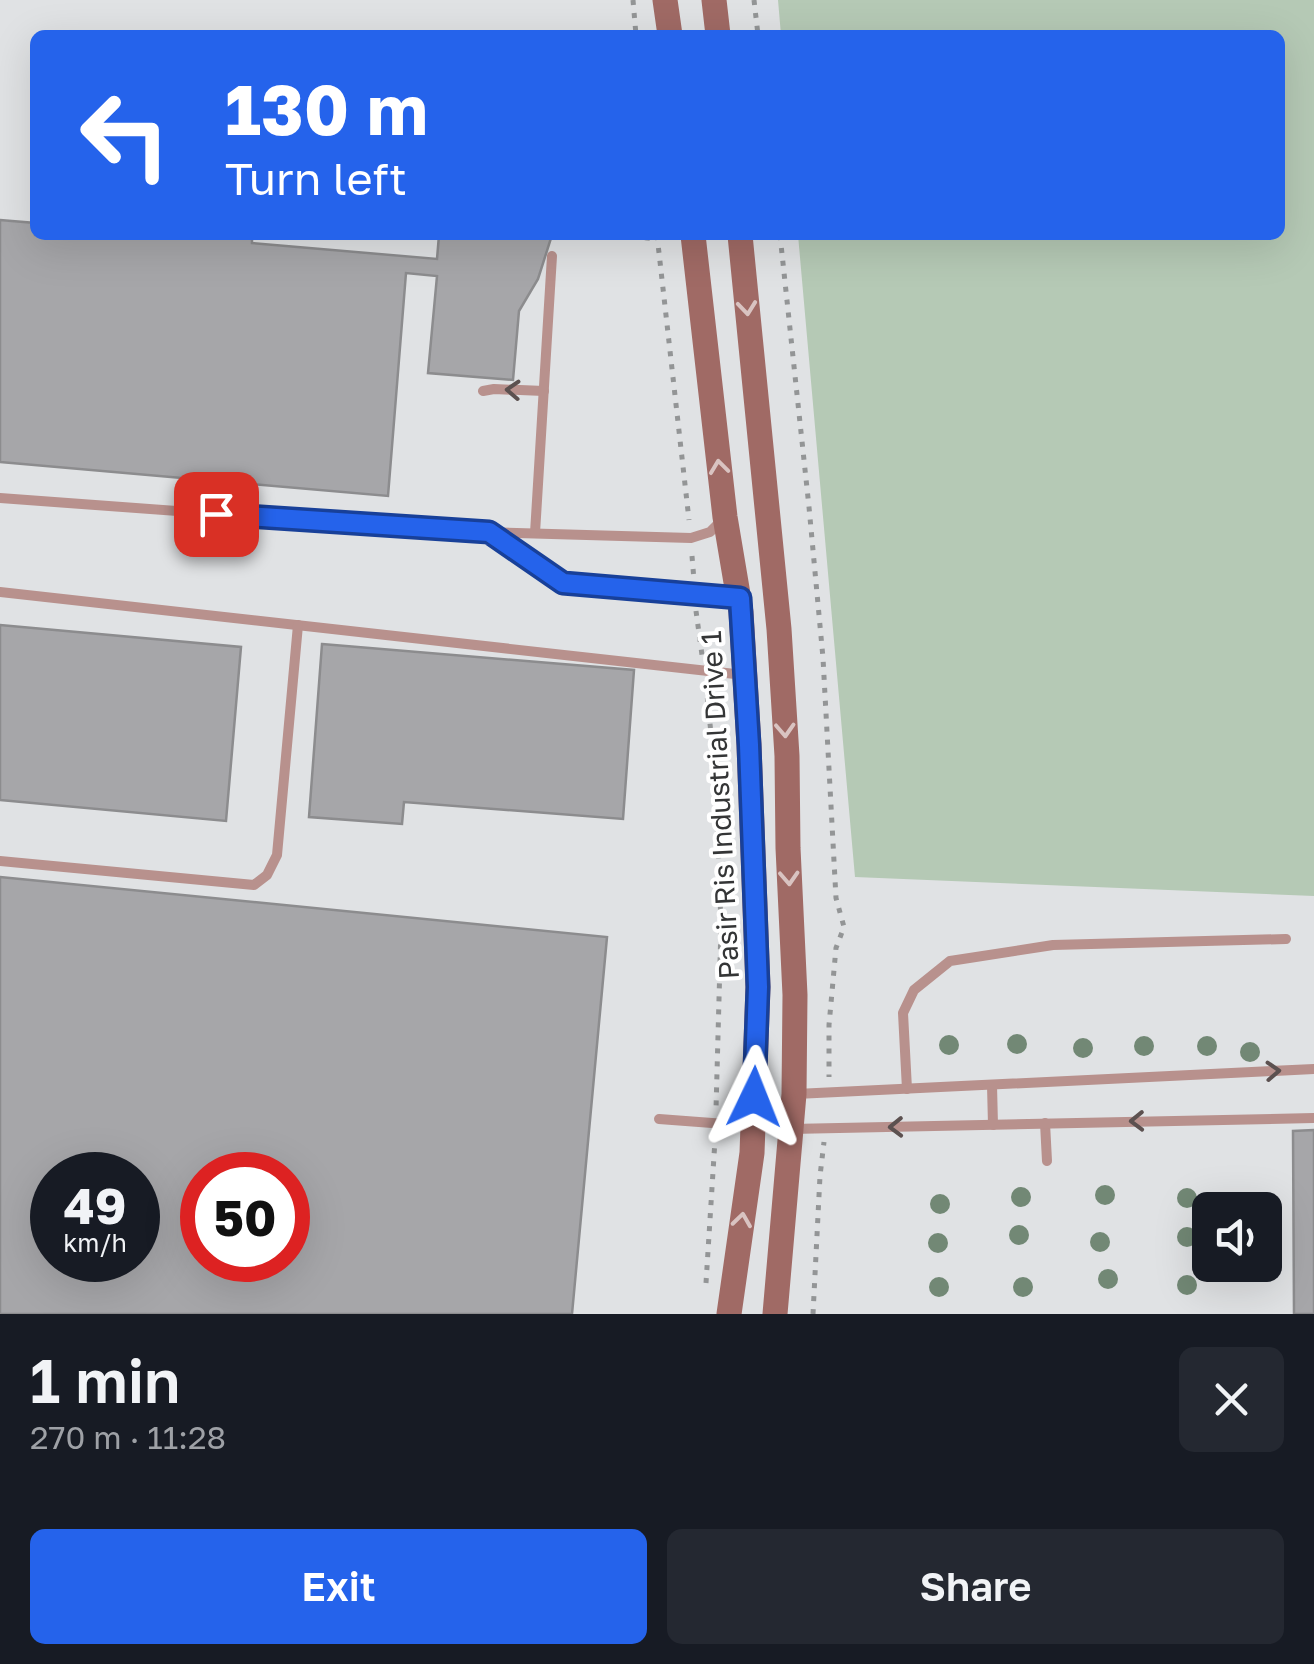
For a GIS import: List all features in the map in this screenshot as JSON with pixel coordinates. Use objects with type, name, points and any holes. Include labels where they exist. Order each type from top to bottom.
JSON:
[{"type":"main road","points":[[665,0],[669,30]]},
{"type":"main road","points":[[714,0],[717,30]]},
{"type":"main road","name":"Pasir Ris Industrial Drive 1","points":[[693,240],[725,517],[751,591],[745,675],[758,987],[752,1153],[728,1314]]},
{"type":"main road","points":[[740,240],[779,629],[795,995],[794,1094],[775,1314]]},
{"type":"main road","points":[[751,591],[760,547],[765,485]]},
{"type":"main road","points":[[753,1126],[772,1100],[794,1094]]},
{"type":"lane","points":[[534,534],[552,256]]},
{"type":"lane","points":[[483,391],[544,391]]},
{"type":"lane","points":[[0,498],[534,534],[691,538],[710,532],[725,517]]},
{"type":"lane","points":[[489,532],[563,583],[694,595],[751,591]]},
{"type":"lane","points":[[0,592],[745,675]]},
{"type":"lane","points":[[0,861],[254,885],[267,876],[277,855],[298,625]]},
{"type":"lane","points":[[907,1089],[903,1013],[914,990],[950,961],[1053,945],[1286,938]]},
{"type":"lane","points":[[794,1094],[1314,1069]]},
{"type":"lane","points":[[992,1084],[994,1125]]},
{"type":"lane","points":[[791,1129],[1314,1118]]},
{"type":"lane","points":[[660,1119],[753,1126]]},
{"type":"lane","points":[[1044,1123],[1047,1161]]},
{"type":"path","points":[[632,0],[635,30]]},
{"type":"path","points":[[754,0],[757,30]]},
{"type":"path","points":[[657,240],[716,782],[721,926],[716,1124],[705,1295]]},
{"type":"path","points":[[781,240],[823,658],[836,898],[844,928],[836,948],[829,1024],[829,1093]]},
{"type":"path","points":[[813,1314],[826,1128]]},
{"type":"green space","points":[[778,0],[1314,0],[1314,896],[855,877],[798,240],[1285,240],[1285,30],[781,30]]},
{"type":"building","points":[[0,220],[30,223],[30,240],[252,240],[437,259],[439,240],[550,240],[538,279],[519,311],[513,380],[428,373],[437,276],[406,273],[388,496],[0,462]]},
{"type":"building","points":[[0,625],[241,647],[226,821],[0,800]]},
{"type":"building","points":[[322,644],[634,670],[623,819],[404,802],[402,824],[309,817]]},
{"type":"building","points":[[0,877],[607,937],[572,1314],[0,1314]]},
{"type":"building","points":[[1314,1130],[1314,1314],[1294,1314],[1293,1131]]},
{"type":"route","points":[[216,514],[489,532],[563,583],[740,598],[758,987],[754,1097]]}]
